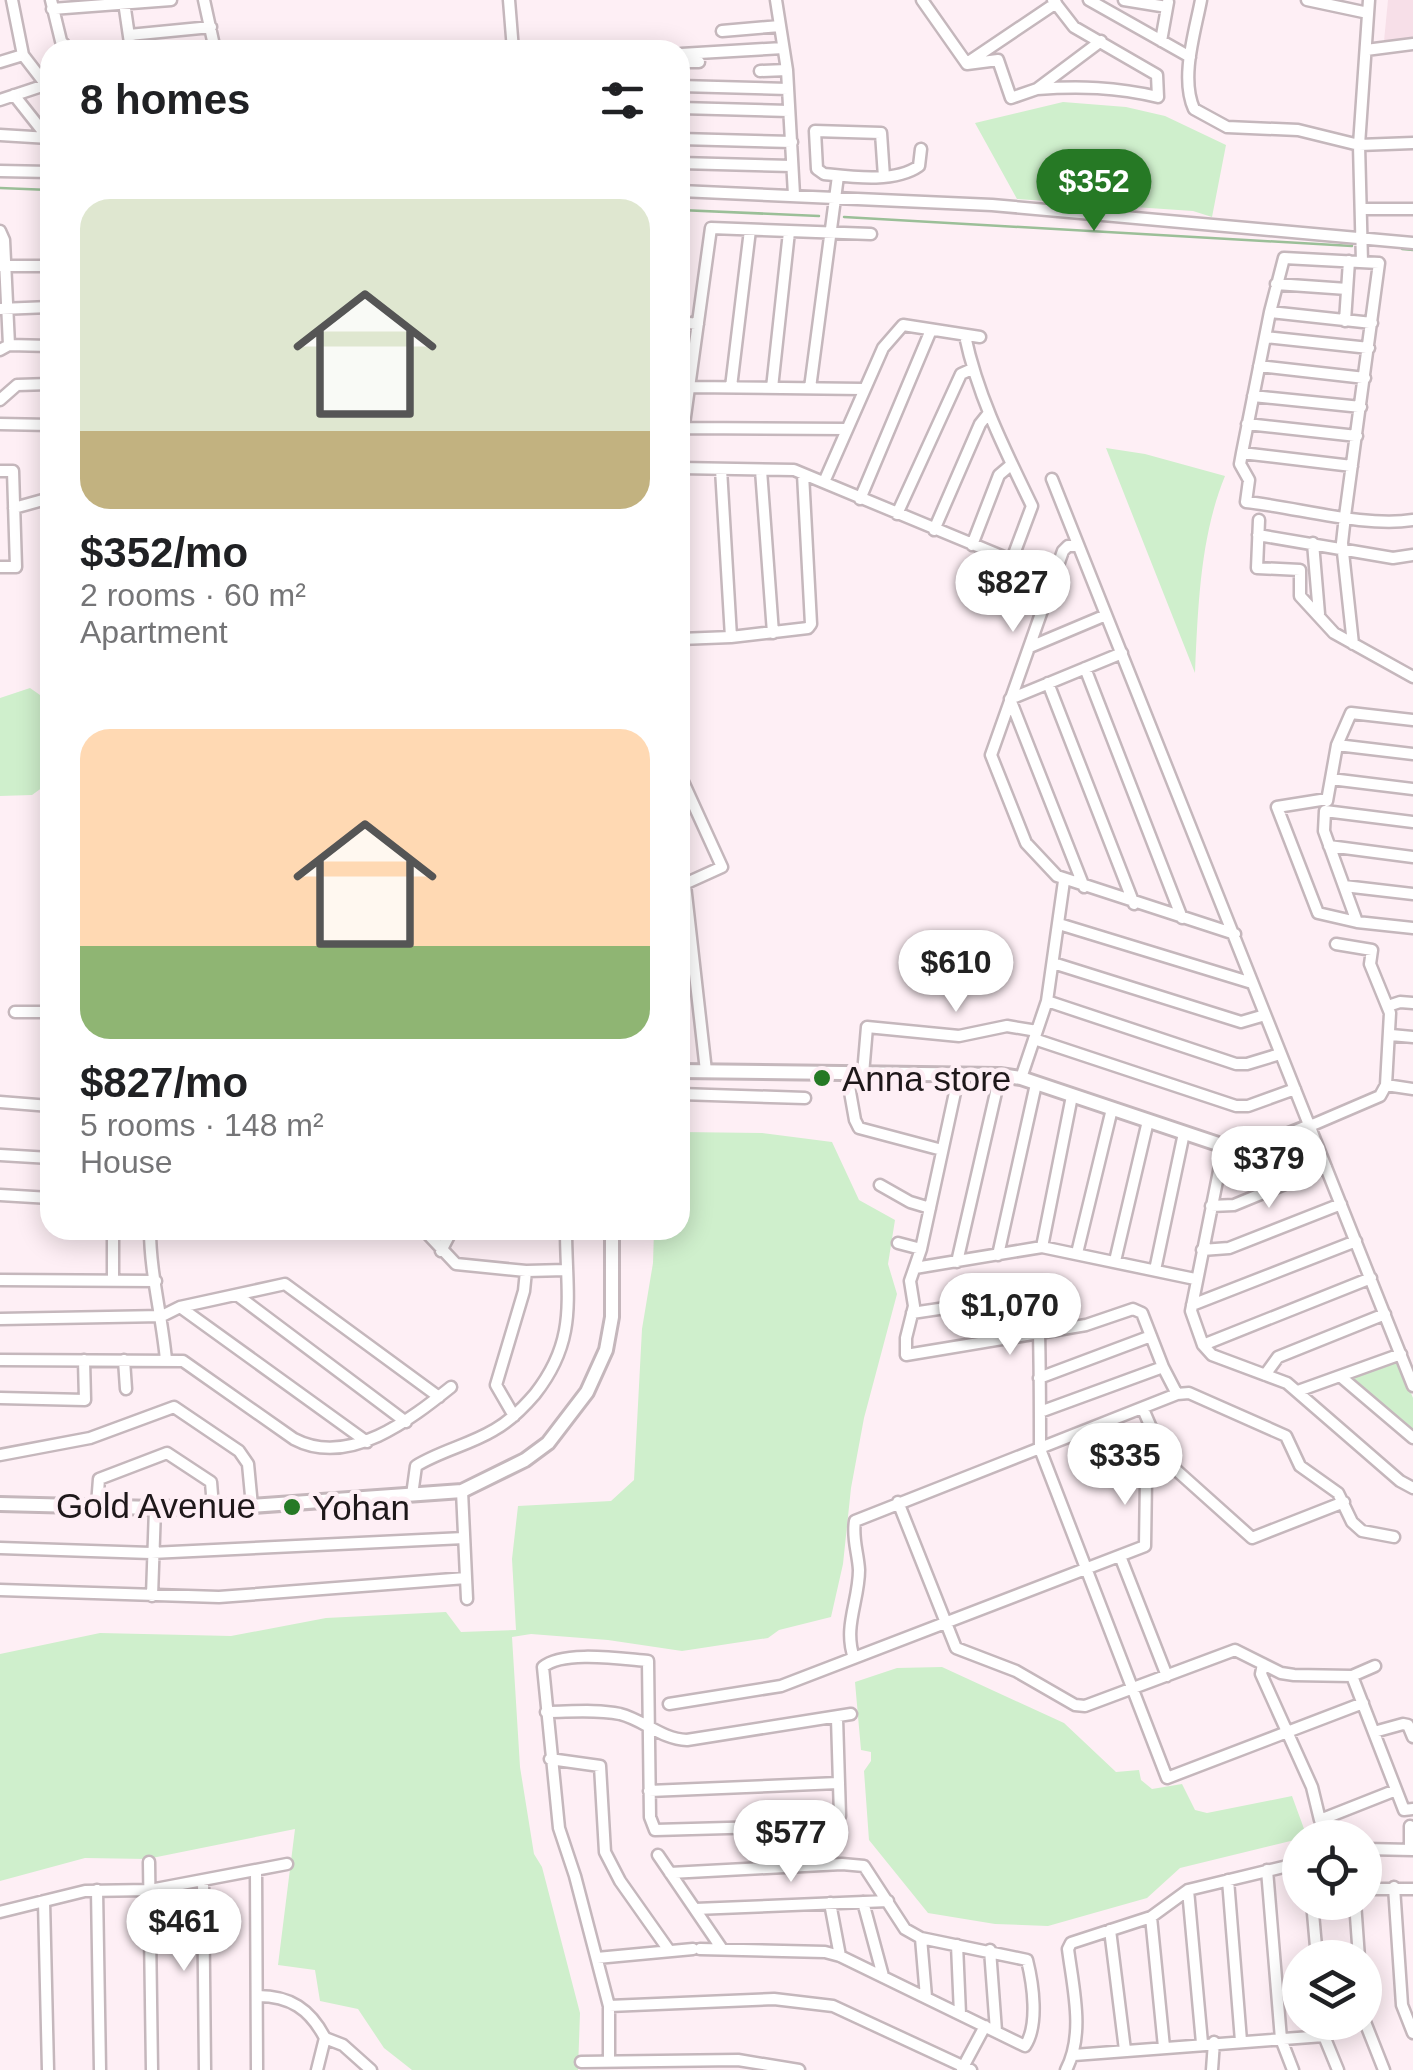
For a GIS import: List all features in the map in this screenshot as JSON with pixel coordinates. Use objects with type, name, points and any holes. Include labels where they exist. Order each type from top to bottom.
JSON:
[{"type":"street","points":[[12,0],[22,55],[40,79]]},
{"type":"street","points":[[61,40],[51,5],[171,0]]},
{"type":"street","points":[[204,0],[213,40]]},
{"type":"street","points":[[510,0],[512,40]]},
{"type":"street","points":[[776,0],[787,70],[794,196]]},
{"type":"street","points":[[922,0],[966,64]]},
{"type":"street","points":[[1089,0],[1190,57]]},
{"type":"street","points":[[1124,0],[1168,3],[1160,41]]},
{"type":"street","points":[[1201,0],[1190,57],[1190,103],[1194,109],[1227,128],[1298,130],[1359,145],[1413,143]]},
{"type":"street","points":[[1306,0],[1368,13]]},
{"type":"street","points":[[1362,262],[1359,145],[1369,0]]},
{"type":"street","points":[[124,2],[130,40]]},
{"type":"street","points":[[966,64],[1055,2],[1074,27],[1157,75],[1158,97],[1077,86],[1037,88]]},
{"type":"street","points":[[0,27],[14,23]]},
{"type":"street","points":[[722,30],[780,26]]},
{"type":"street","points":[[129,35],[211,27]]},
{"type":"street","points":[[966,64],[998,60],[1011,98],[1037,88],[1101,41]]},
{"type":"street","points":[[1366,50],[1413,44]]},
{"type":"street","points":[[690,53],[783,48]]},
{"type":"street","points":[[0,62],[22,55]]},
{"type":"street","points":[[690,62],[699,62]]},
{"type":"street","points":[[760,71],[787,70]]},
{"type":"street","points":[[690,86],[788,89]]},
{"type":"street","points":[[0,100],[40,89]]},
{"type":"street","points":[[14,95],[40,127]]},
{"type":"street","points":[[690,108],[790,111]]},
{"type":"street","points":[[884,176],[881,133],[815,132],[817,169],[838,176],[884,176],[918,169],[920,149]]},
{"type":"street","points":[[1,134],[40,137]]},
{"type":"street","points":[[690,139],[792,142]]},
{"type":"street","points":[[690,163],[792,166]]},
{"type":"street","points":[[0,170],[40,172]]},
{"type":"street","points":[[810,388],[838,176]]},
{"type":"street","points":[[690,191],[992,205],[1413,243]]},
{"type":"street","points":[[1361,209],[1413,209]]},
{"type":"street","points":[[690,380],[710,228],[871,234]]},
{"type":"street","points":[[731,387],[750,230]]},
{"type":"street","points":[[0,232],[5,348],[40,346]]},
{"type":"street","points":[[772,388],[790,232]]},
{"type":"street","points":[[1352,644],[1343,550],[1346,516],[1352,466],[1379,263],[1284,258],[1240,464],[1249,480],[1246,502],[1346,516],[1390,524],[1413,520]]},
{"type":"street","points":[[1345,320],[1349,261]]},
{"type":"street","points":[[3,266],[40,266]]},
{"type":"street","points":[[1276,284],[1347,290]]},
{"type":"street","points":[[4,308],[40,308]]},
{"type":"street","points":[[1270,312],[1372,323]]},
{"type":"street","points":[[690,323],[698,324]]},
{"type":"street","points":[[824,482],[883,348],[903,325],[980,338]]},
{"type":"street","points":[[860,499],[931,330]]},
{"type":"street","points":[[966,336],[972,369],[988,414],[1032,506],[1012,562]]},
{"type":"street","points":[[1265,338],[1369,348]]},
{"type":"street","points":[[1259,366],[1365,378]]},
{"type":"street","points":[[896,514],[961,374],[972,369]]},
{"type":"street","points":[[0,400],[16,385],[40,384]]},
{"type":"street","points":[[690,387],[863,388]]},
{"type":"street","points":[[1253,396],[1361,408]]},
{"type":"street","points":[[934,530],[980,424],[988,414]]},
{"type":"street","points":[[0,424],[40,425]]},
{"type":"street","points":[[1247,424],[1357,436]]},
{"type":"street","points":[[690,428],[847,429]]},
{"type":"street","points":[[1242,453],[1352,466]]},
{"type":"street","points":[[972,545],[999,475],[1012,464]]},
{"type":"street","points":[[690,468],[794,470],[1052,577]]},
{"type":"street","points":[[721,469],[731,638]]},
{"type":"street","points":[[0,471],[14,470],[16,566],[0,567]]},
{"type":"street","points":[[761,470],[773,632]]},
{"type":"street","points":[[690,639],[808,628],[813,616],[803,474]]},
{"type":"street","points":[[1052,479],[1413,1386]]},
{"type":"street","points":[[0,519],[40,502]]},
{"type":"street","points":[[1259,520],[1257,568],[1300,570],[1300,596],[1334,632],[1411,674]]},
{"type":"street","points":[[1258,535],[1392,558],[1413,555]]},
{"type":"street","points":[[1313,544],[1319,615]]},
{"type":"street","points":[[1077,546],[1065,548],[1052,577],[990,755],[1026,843],[1064,881],[1235,934]]},
{"type":"street","points":[[1030,647],[1106,615]]},
{"type":"street","points":[[1010,698],[1122,653]]},
{"type":"street","points":[[1085,668],[1182,918]]},
{"type":"street","points":[[1048,683],[1134,904]]},
{"type":"street","points":[[1010,698],[1084,887]]},
{"type":"street","points":[[1357,922],[1324,830],[1337,745],[1351,713],[1413,720]]},
{"type":"street","points":[[1337,745],[1413,754]]},
{"type":"street","points":[[1331,779],[1413,789]]},
{"type":"street","points":[[1413,822],[1326,805],[1277,807],[1318,913],[1413,928]]},
{"type":"street","points":[[690,809],[722,867],[690,881]]},
{"type":"street","points":[[1330,846],[1413,856]]},
{"type":"street","points":[[1021,1078],[1046,1001],[1064,881]]},
{"type":"street","points":[[1344,886],[1413,894]]},
{"type":"street","points":[[1059,924],[1252,983]]},
{"type":"street","points":[[690,1071],[1000,1075],[1021,1078],[1224,1146],[1261,1147],[1380,1096],[1386,1085],[1391,1035],[1388,1006],[1370,964],[1372,950],[1336,944]]},
{"type":"street","points":[[690,955],[703,1070],[700,1094]]},
{"type":"street","points":[[1052,963],[1241,1022],[1265,1015]]},
{"type":"street","points":[[1046,1001],[1236,1064],[1280,1054]]},
{"type":"street","points":[[1388,1006],[1400,1002],[1413,1004]]},
{"type":"street","points":[[15,1012],[40,1012]]},
{"type":"street","points":[[863,1074],[867,1027],[959,1036],[1007,1026],[1236,1106],[1248,1106],[1295,1090]]},
{"type":"street","points":[[1391,1035],[1413,1037]]},
{"type":"street","points":[[847,1074],[854,1120],[860,1128],[942,1150]]},
{"type":"street","points":[[959,1074],[921,1249],[910,1281],[914,1306],[906,1355],[1086,1325],[1133,1308],[1142,1312],[1177,1394]]},
{"type":"street","points":[[957,1262],[1000,1075]]},
{"type":"street","points":[[998,1255],[1036,1084]]},
{"type":"street","points":[[1386,1085],[1413,1089]]},
{"type":"street","points":[[690,1094],[805,1098]]},
{"type":"street","points":[[1042,1248],[1072,1096]]},
{"type":"street","points":[[0,1102],[40,1105]]},
{"type":"street","points":[[1077,1253],[1112,1109]]},
{"type":"street","points":[[1114,1261],[1148,1121]]},
{"type":"street","points":[[1155,1270],[1184,1133]]},
{"type":"street","points":[[1224,1146],[1191,1311],[1203,1344],[1212,1356],[1288,1383],[1400,1481],[1413,1488]]},
{"type":"street","points":[[0,1155],[40,1157]]},
{"type":"street","points":[[1212,1206],[1234,1205],[1326,1167]]},
{"type":"street","points":[[880,1185],[930,1208]]},
{"type":"street","points":[[0,1195],[40,1197]]},
{"type":"street","points":[[1202,1250],[1229,1248],[1342,1204]]},
{"type":"street","points":[[113,1240],[113,1281]]},
{"type":"street","points":[[150,1240],[166,1360]]},
{"type":"street","points":[[432,1240],[456,1264],[526,1271],[566,1270]]},
{"type":"street","points":[[441,1251],[447,1240]]},
{"type":"street","points":[[412,1495],[416,1466],[497,1429],[514,1416],[550,1374],[561,1353],[568,1319],[566,1240]]},
{"type":"street","name":"Gold Avenue","points":[[0,1504],[213,1508],[462,1490],[525,1460],[548,1443],[588,1392],[606,1350],[612,1317],[612,1240]]},
{"type":"street","points":[[1192,1304],[1356,1241]]},
{"type":"street","points":[[898,1244],[921,1249]]},
{"type":"street","points":[[915,1268],[1042,1248],[1195,1279]]},
{"type":"street","points":[[514,1416],[496,1385],[524,1291],[526,1271]]},
{"type":"street","points":[[1203,1344],[1371,1278]]},
{"type":"street","points":[[0,1280],[156,1281]]},
{"type":"street","points":[[0,1319],[162,1316],[180,1307],[285,1284],[439,1397]]},
{"type":"street","points":[[912,1313],[1033,1295],[1039,1334],[1040,1449],[1167,1778],[1363,1703]]},
{"type":"street","points":[[236,1296],[406,1422]]},
{"type":"street","points":[[180,1307],[368,1442]]},
{"type":"street","points":[[1265,1375],[1278,1357],[1385,1314]]},
{"type":"street","points":[[1039,1378],[1151,1336]]},
{"type":"street","points":[[1298,1391],[1400,1354]]},
{"type":"street","points":[[0,1360],[183,1362],[302,1444],[334,1446],[368,1442],[406,1422],[452,1387]]},
{"type":"street","points":[[0,1398],[85,1400],[84,1360]]},
{"type":"street","points":[[124,1360],[126,1390]]},
{"type":"street","points":[[1040,1412],[1163,1367]]},
{"type":"street","points":[[1340,1376],[1413,1438]]},
{"type":"street","points":[[854,1658],[847,1640],[859,1572],[852,1540],[857,1520],[1177,1394],[1189,1393],[1286,1436],[1300,1466],[1344,1502],[1352,1522],[1362,1531],[1394,1537]]},
{"type":"street","points":[[0,1455],[90,1438],[174,1407],[239,1452],[248,1464],[252,1506]]},
{"type":"street","points":[[1143,1409],[1165,1460],[1252,1538],[1344,1502]]},
{"type":"street","points":[[97,1505],[98,1479],[167,1453],[210,1482],[213,1508]]},
{"type":"street","points":[[669,1704],[781,1686],[1148,1543],[1146,1479],[1173,1467]]},
{"type":"street","points":[[462,1490],[467,1599]]},
{"type":"street","points":[[898,1502],[956,1648],[1016,1671],[1075,1705],[1085,1706],[1132,1690],[1234,1650],[1294,1675],[1352,1676],[1376,1666]]},
{"type":"street","points":[[152,1596],[155,1508]]},
{"type":"street","points":[[0,1548],[151,1553],[464,1538]]},
{"type":"street","points":[[1120,1556],[1167,1676]]},
{"type":"street","points":[[0,1590],[152,1596],[298,1592],[466,1578]]},
{"type":"street","points":[[608,2062],[609,2006],[560,1828],[550,1759],[544,1667],[551,1661],[583,1658],[648,1661],[650,1817],[655,1830],[834,1825],[840,1816],[836,1718]]},
{"type":"street","points":[[1263,1664],[1261,1674],[1312,1787],[1320,1820],[1396,1790]]},
{"type":"street","points":[[1352,1676],[1404,1810],[1413,1808]]},
{"type":"street","points":[[546,1712],[624,1715],[670,1739],[687,1740],[851,1714]]},
{"type":"street","points":[[1374,1732],[1403,1724],[1408,1725],[1413,1736]]},
{"type":"street","points":[[550,1759],[600,1766],[606,1852],[620,1881],[668,1950]]},
{"type":"street","points":[[649,1791],[838,1782]]},
{"type":"street","points":[[1382,1849],[1412,1850],[1410,1826]]},
{"type":"street","points":[[658,1855],[722,1949]]},
{"type":"street","points":[[149,1862],[152,2070]]},
{"type":"street","points":[[0,1912],[97,1890],[150,1890],[287,1864]]},
{"type":"street","points":[[597,1958],[696,1949],[824,1952],[883,1976],[1025,2046],[1029,2041],[1029,1964],[1022,1956],[922,1938],[905,1929],[864,1866],[670,1873]]},
{"type":"street","points":[[1066,2070],[1074,2054],[1076,2016],[1068,1949],[1071,1942],[1151,1917],[1188,1890],[1282,1867]]},
{"type":"street","points":[[256,1870],[257,2070]]},
{"type":"street","points":[[1267,1870],[1281,2038],[1293,2070]]},
{"type":"street","points":[[203,1880],[205,2070]]},
{"type":"street","points":[[1228,1880],[1241,2041]]},
{"type":"street","points":[[1382,1887],[1413,1890]]},
{"type":"street","points":[[1394,1887],[1402,2004],[1413,2033]]},
{"type":"street","points":[[97,1890],[100,2070]]},
{"type":"street","points":[[1188,1890],[1212,2070]]},
{"type":"street","points":[[44,1902],[48,2070]]},
{"type":"street","points":[[863,1902],[883,1976]]},
{"type":"street","points":[[694,1910],[888,1902]]},
{"type":"street","points":[[830,1903],[840,1956]]},
{"type":"street","points":[[1151,1917],[1164,2047]]},
{"type":"street","points":[[1110,1930],[1125,2050]]},
{"type":"street","points":[[922,1938],[926,1997]]},
{"type":"street","points":[[957,1946],[960,2014]]},
{"type":"street","points":[[609,2006],[774,1998],[834,2006],[965,2069],[991,2028],[990,1950]]},
{"type":"street","points":[[258,1996],[285,1998],[318,2023],[325,2038],[317,2070]]},
{"type":"street","points":[[325,2038],[343,2045],[370,2070]]},
{"type":"street","points":[[1074,2054],[1281,2038]]},
{"type":"street","points":[[1326,2040],[1338,2070]]},
{"type":"street","points":[[1372,2040],[1384,2070]]},
{"type":"street","points":[[580,2062],[738,2060],[799,2070]]},
{"type":"shaded area","points":[[1388,0],[1413,0],[1413,38],[1384,41]]},
{"type":"green space","points":[[1063,102],[1126,107],[1165,116],[1226,145],[1212,217],[1193,211],[1017,199],[975,123]]},
{"type":"green space","points":[[1106,448],[1145,454],[1225,476],[1205,548],[1195,673]]},
{"type":"green space","points":[[30,688],[40,695],[40,789],[32,795],[0,796],[0,698]]},
{"type":"green space","points":[[690,1132],[762,1133],[832,1142],[859,1200],[895,1220],[888,1264],[897,1294],[864,1418],[843,1564],[831,1617],[779,1630],[768,1638],[682,1651],[608,1640],[531,1634],[512,1637],[520,1767],[534,1854],[542,1867],[580,2013],[578,2070],[412,2070],[384,2048],[358,2009],[320,2001],[315,1970],[278,1965],[295,1829],[147,1859],[85,1858],[0,1881],[0,1654],[100,1633],[231,1636],[326,1618],[446,1612],[461,1632],[516,1630],[512,1559],[518,1506],[611,1501],[634,1480],[642,1329],[654,1240],[690,1240]]},
{"type":"green space","points":[[1397,1359],[1413,1398],[1413,1432],[1351,1376]]},
{"type":"green space","points":[[942,1667],[1064,1723],[1116,1772],[1139,1770],[1141,1780],[1152,1789],[1182,1784],[1195,1810],[1207,1813],[1292,1796],[1301,1820],[1282,1820],[1282,1843],[1180,1868],[1147,1898],[1048,1926],[995,1924],[928,1913],[869,1840],[864,1771],[871,1761],[871,1752],[861,1750],[855,1682],[897,1668]]},
{"type":"waterway","points":[[0,188],[40,190]]},
{"type":"waterway","points":[[690,210],[819,216]]},
{"type":"waterway","points":[[844,217],[1352,246]]},
{"type":"waterway","points":[[1402,249],[1413,250]]},
{"type":"place","name":"Anna store","points":[[822,1078]]},
{"type":"place","name":"Yohan","points":[[292,1507]]}]
